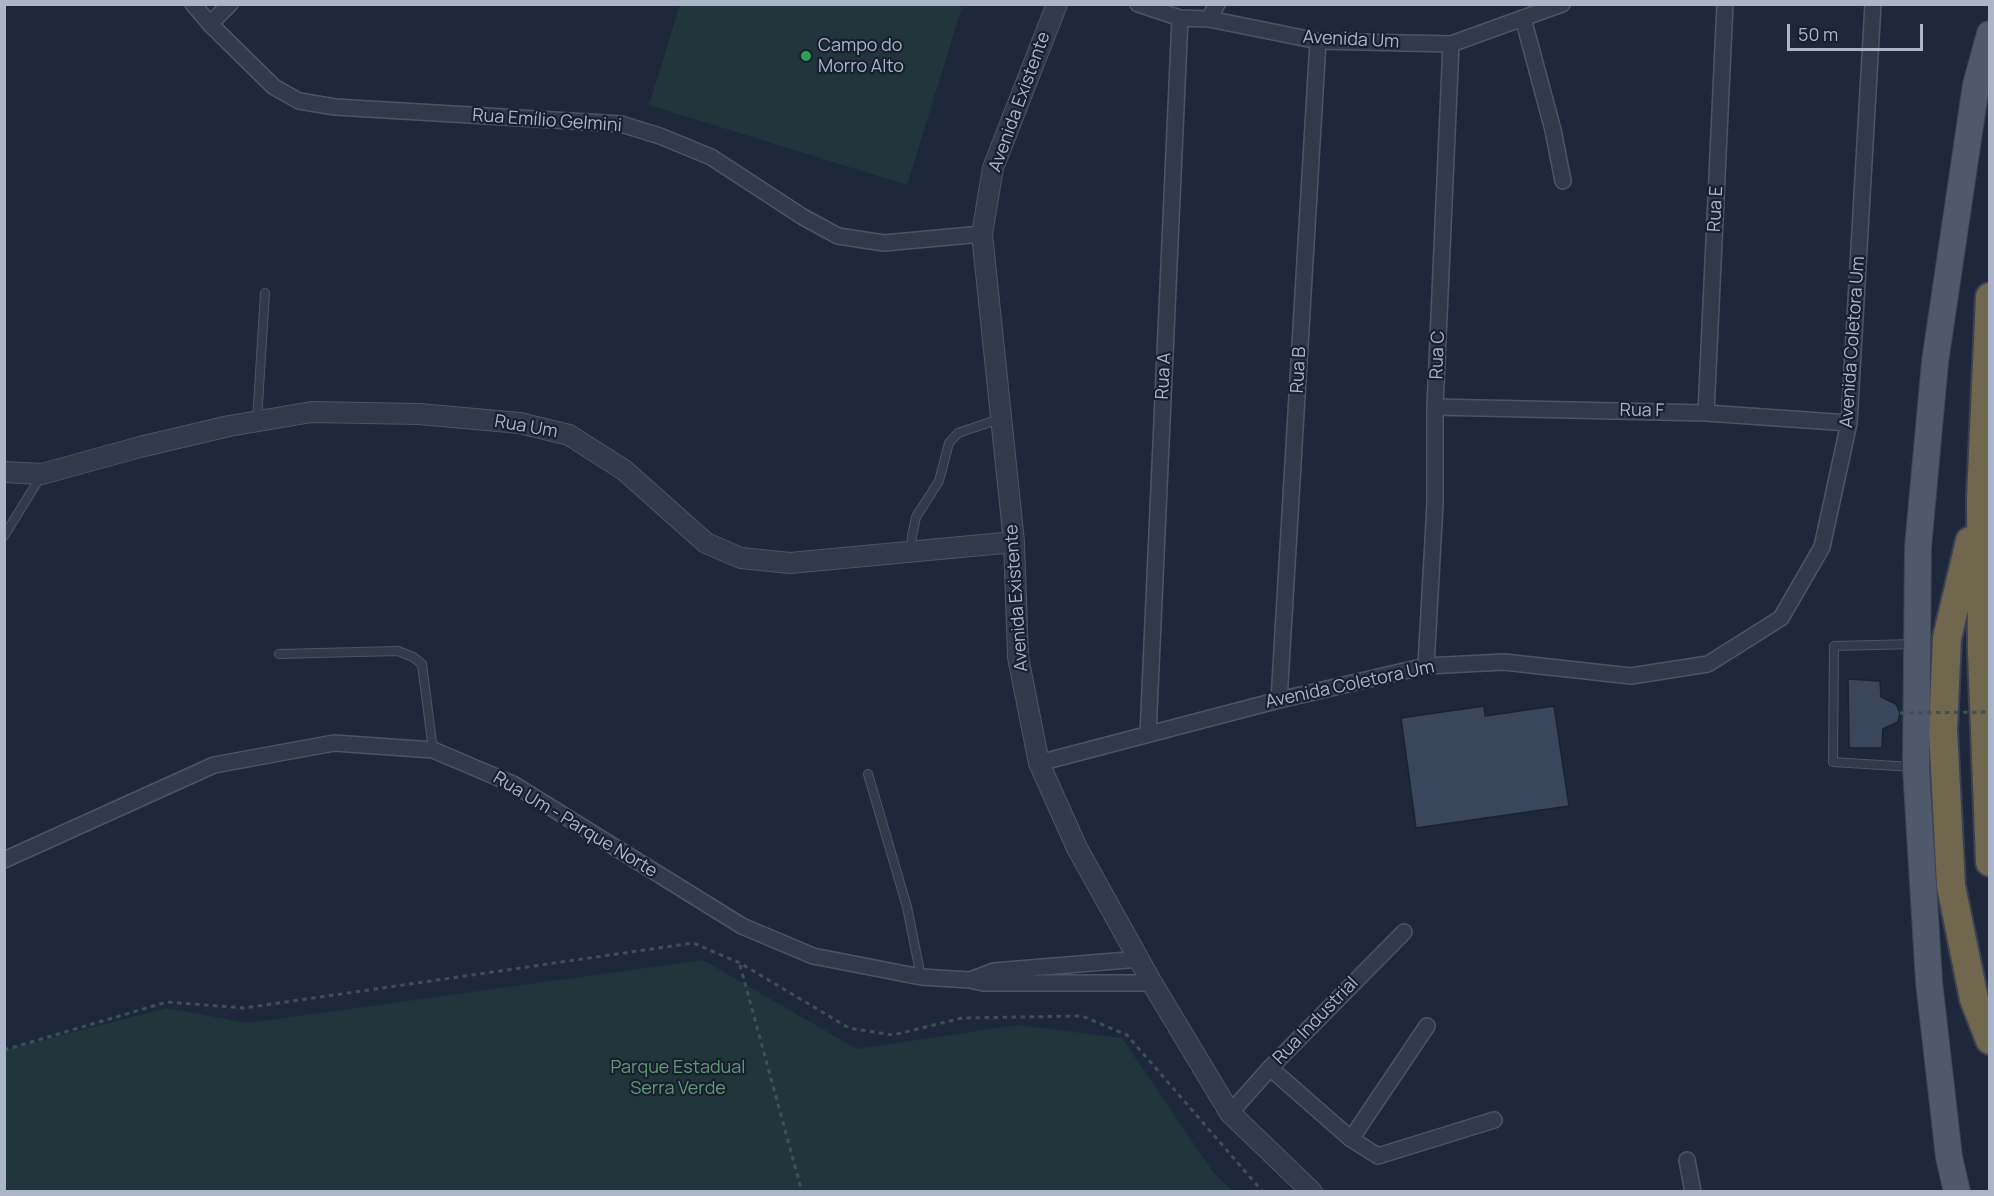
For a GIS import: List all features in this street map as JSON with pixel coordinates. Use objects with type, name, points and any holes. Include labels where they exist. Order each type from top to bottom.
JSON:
[{"type":"highway","points":[[1989,297],[1981,498],[1982,651],[1989,862]]},
{"type":"highway","points":[[1981,498],[1947,638],[1943,730],[1952,886],[1974,999],[1989,1040]]},
{"type":"main road","points":[[1957,1191],[1949,1157],[1929,982],[1916,768],[1918,547],[1935,362],[1976,85],[1989,34]]},
{"type":"street","name":"Rua Emílio Gelmini","points":[[193,4],[210,24],[274,87],[299,100],[335,107],[621,124],[660,136],[711,157],[803,218],[838,236],[884,243],[982,234]]},
{"type":"street","points":[[210,24],[230,4]]},
{"type":"street","name":"Avenida Existente","points":[[1057,4],[993,168],[982,234],[1014,542],[1018,657],[1039,763],[1077,848],[1152,983],[1230,1113],[1311,1191]]},
{"type":"street","name":"Avenida Um","points":[[1138,4],[1180,18],[1209,19],[1318,41],[1451,44],[1562,4]]},
{"type":"street","points":[[1209,19],[1216,4]]},
{"type":"street","name":"Rua E","points":[[1706,413],[1725,4]]},
{"type":"street","name":"Avenida Coletora Um","points":[[1039,763],[1279,700],[1426,666],[1504,662],[1631,676],[1708,664],[1781,618],[1822,547],[1849,423],[1873,4]]},
{"type":"street","name":"Rua A","points":[[1148,734],[1180,18]]},
{"type":"street","points":[[1523,18],[1553,130],[1563,181]]},
{"type":"street","name":"Rua B","points":[[1279,700],[1318,41]]},
{"type":"street","name":"Rua C","points":[[1426,666],[1435,504],[1435,407],[1451,44]]},
{"type":"street","name":"Rua F","points":[[1435,407],[1706,413],[1849,423]]},
{"type":"street","name":"Rua Um","points":[[4,472],[42,474],[229,426],[312,412],[419,414],[520,423],[570,435],[624,470],[706,543],[741,558],[790,563],[1014,542]]},
{"type":"street","name":"Rua Um - Parque Norte","points":[[4,860],[214,765],[334,743],[433,750],[513,784],[742,926],[813,956],[921,977],[983,983],[1152,983]]},
{"type":"street","name":"Rua Industrial","points":[[1230,1113],[1270,1068],[1404,932]]},
{"type":"street","name":"Rua Um - Parque Norte","points":[[970,980],[994,971],[1140,959]]},
{"type":"street","points":[[1351,1139],[1427,1026]]},
{"type":"street","points":[[1270,1068],[1351,1139],[1378,1156],[1494,1120]]},
{"type":"street","points":[[1687,1160],[1693,1191]]},
{"type":"lane","points":[[257,421],[265,293]]},
{"type":"lane","points":[[911,553],[916,517],[939,481],[949,443],[958,433],[1001,419]]},
{"type":"lane","points":[[4,536],[42,474]]},
{"type":"lane","points":[[1916,644],[1834,646],[1833,762],[1916,768]]},
{"type":"lane","points":[[279,654],[398,651],[413,657],[422,664],[433,750]]},
{"type":"lane","points":[[868,774],[908,907],[921,977]]},
{"type":"path","points":[[1900,712],[1989,712]]},
{"type":"path","points":[[4,1050],[167,1002],[244,1008],[693,943],[740,963],[849,1028],[893,1035],[962,1018],[1082,1016],[1127,1035],[1263,1191]]},
{"type":"path","points":[[740,963],[802,1191]]},
{"type":"green space","name":"Campo do Morro Alto","points":[[680,5],[954,5],[962,7],[907,185],[649,105]]},
{"type":"green space","name":"Parque Estadual Serra Verde","points":[[703,960],[857,1049],[1018,1025],[1122,1038],[1213,1172],[1232,1191],[5,1191],[5,1050],[166,1008],[248,1023]]},
{"type":"building","points":[[1848,679],[1880,681],[1881,697],[1896,704],[1900,713],[1898,722],[1883,729],[1882,748],[1849,748]]},
{"type":"building","points":[[1484,706],[1485,716],[1554,706],[1569,806],[1416,828],[1401,718]]},
{"type":"place","name":"Campo do Morro Alto","points":[[806,56]]}]
